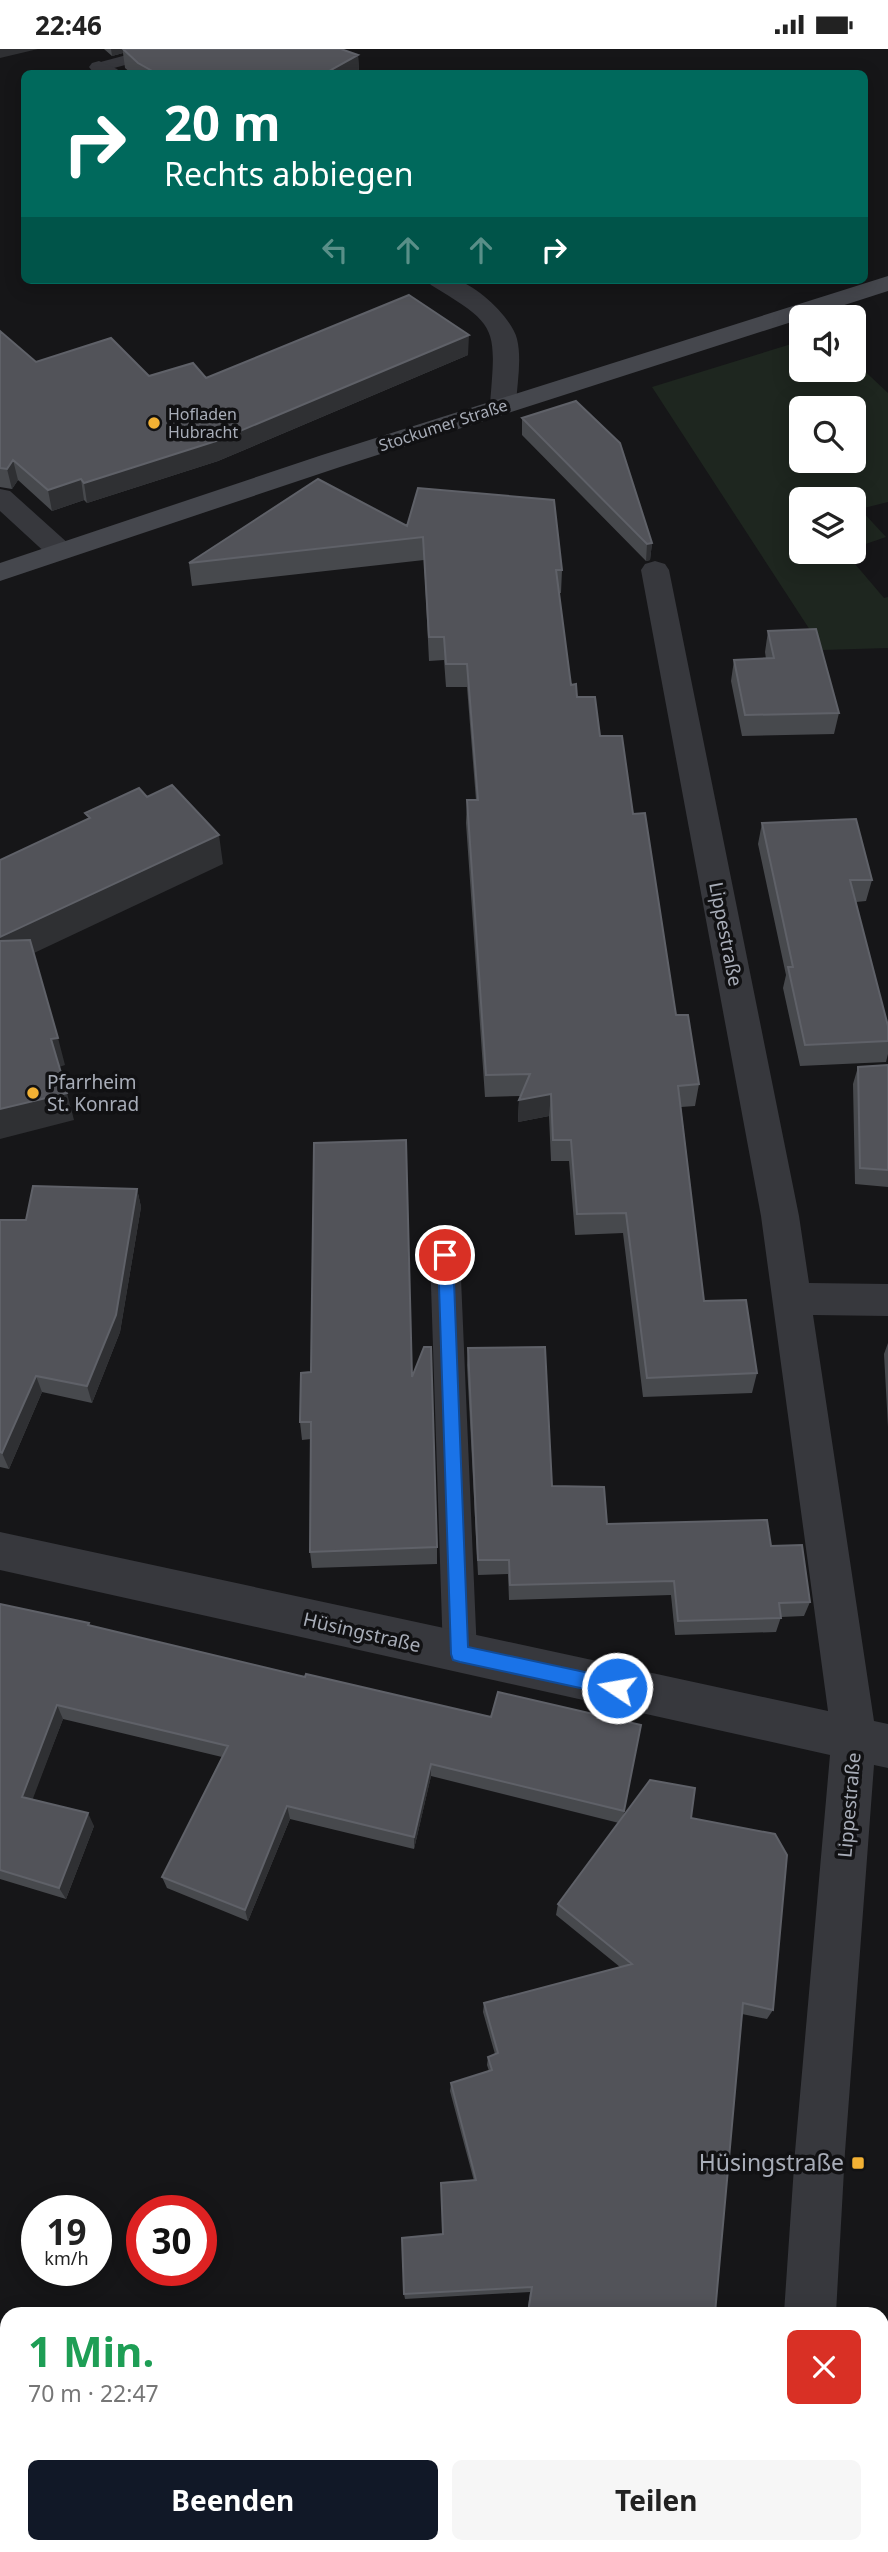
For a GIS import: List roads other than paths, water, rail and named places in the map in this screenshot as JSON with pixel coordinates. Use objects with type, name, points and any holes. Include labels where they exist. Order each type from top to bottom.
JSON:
[{"type":"main road","name":"Stockumer Straße","points":[[0,572],[503,405],[888,283]]},
{"type":"street","points":[[445,284],[480,306],[503,330],[503,405]]},
{"type":"street","points":[[0,497],[60,551]]},
{"type":"street","name":"Lippestraße","points":[[655,569],[778,1202],[871,1742],[820,2152],[810,2307]]},
{"type":"street","points":[[793,1299],[888,1300]]},
{"type":"street","name":"Hüsingstraße","points":[[0,1551],[871,1742]]},
{"type":"lane","points":[[104,70],[167,49]]},
{"type":"lane","points":[[445,1255],[460,1654]]},
{"type":"place","name":"Hofladen Hubracht","points":[[154,423]]},
{"type":"place","name":"Pfarrheim St. Konrad","points":[[33,1093]]},
{"type":"place","name":"Hüsingstraße","points":[[858,2163]]}]
